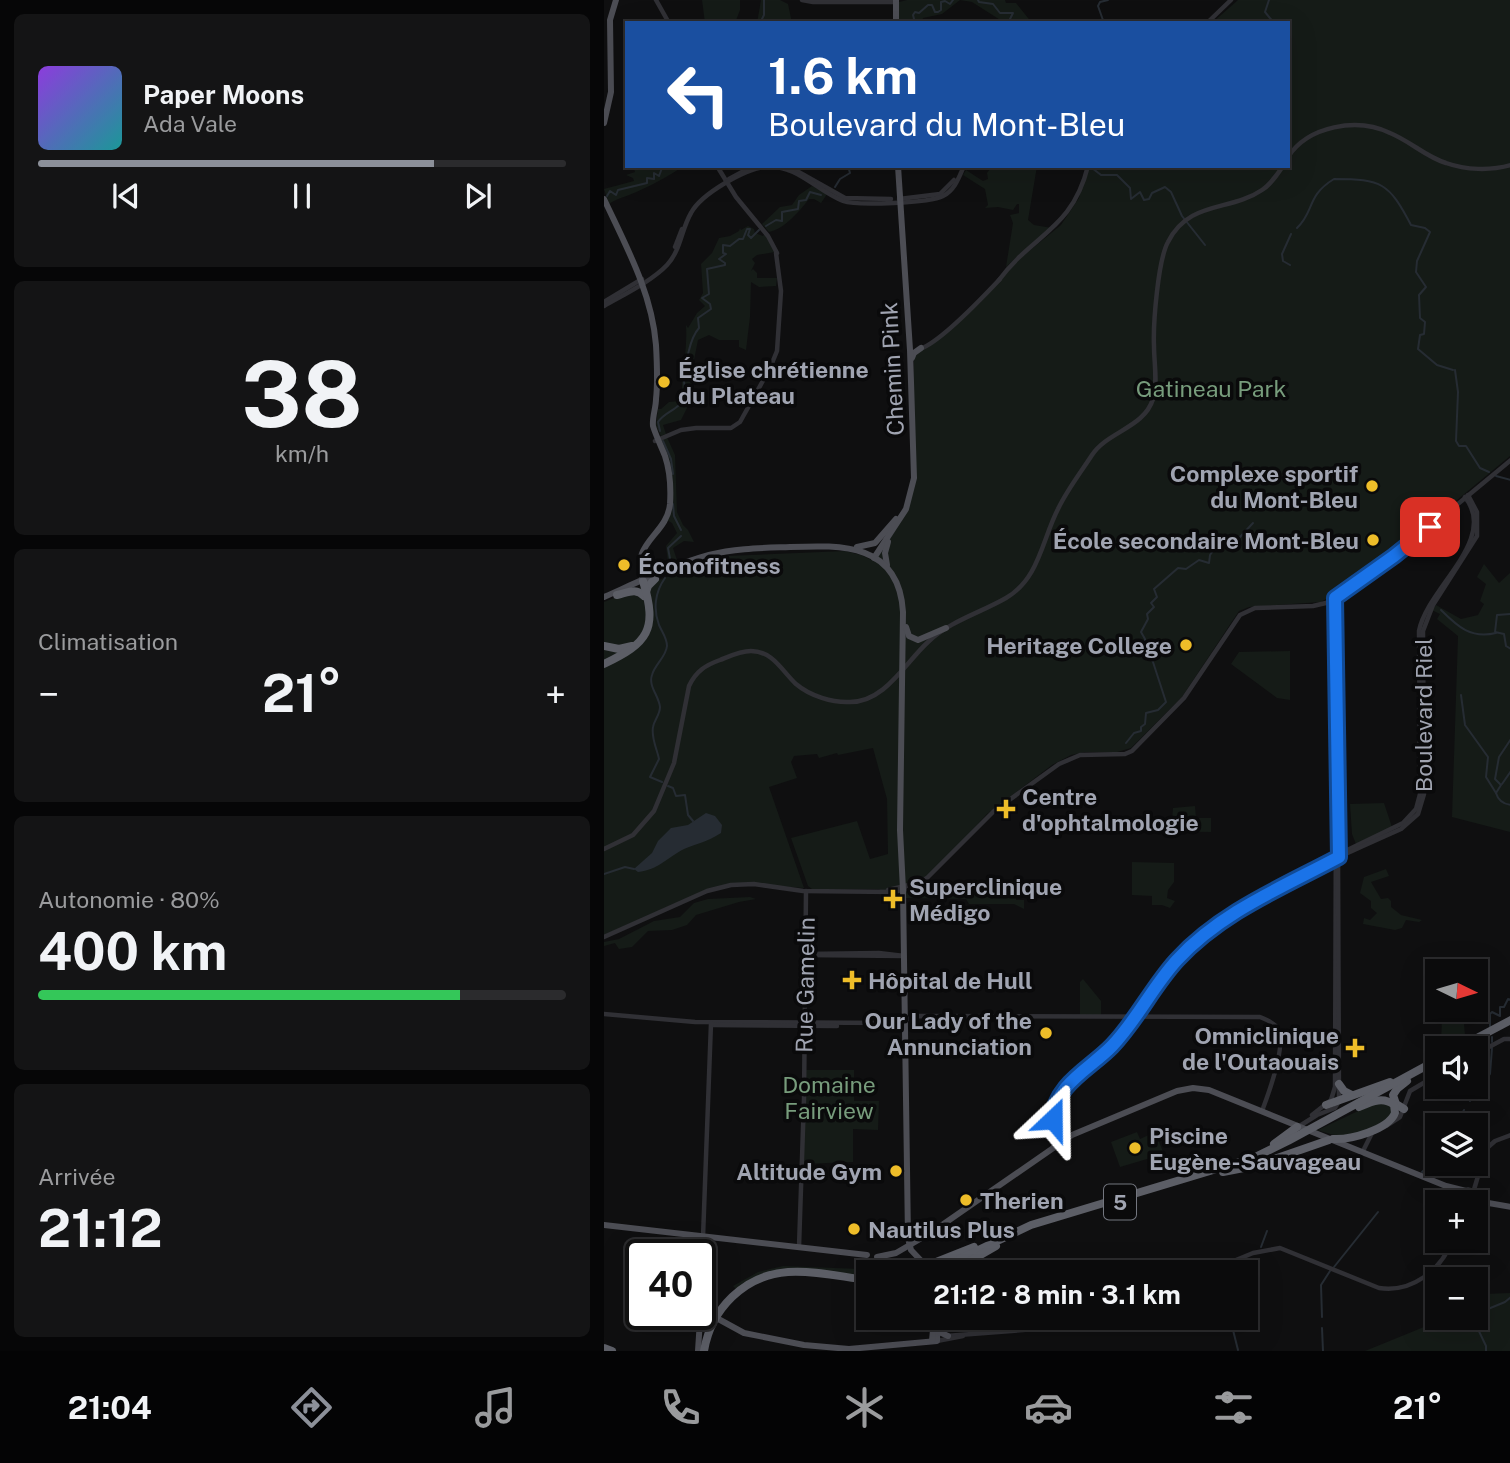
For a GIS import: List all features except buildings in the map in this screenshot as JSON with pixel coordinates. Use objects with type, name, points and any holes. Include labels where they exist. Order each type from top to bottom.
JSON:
[{"type":"highway","points":[[604,646],[619,649],[638,641],[646,624],[647,587],[655,578]]},
{"type":"highway","points":[[604,664],[634,649],[644,637],[649,624],[642,583]]},
{"type":"highway","points":[[617,595],[632,591],[645,596]]},
{"type":"highway","points":[[1481,1036],[1510,1021]]},
{"type":"highway","points":[[1484,1036],[1510,1021]]},
{"type":"highway","name":"5","points":[[962,1260],[1040,1223],[1209,1172],[1268,1147],[1425,1067]]},
{"type":"highway","points":[[1404,1109],[1395,1103],[1395,1092],[1424,1070]]},
{"type":"highway","name":"5","points":[[1012,1234],[1263,1157],[1303,1128],[1353,1109],[1424,1070]]},
{"type":"highway","points":[[1326,1105],[1409,1075]]},
{"type":"highway","points":[[1339,1084],[1345,1092],[1352,1095]]},
{"type":"highway","points":[[1220,1172],[1257,1165],[1334,1141],[1356,1137],[1390,1121],[1396,1112],[1393,1104],[1385,1100],[1353,1109]]},
{"type":"highway","points":[[951,1260],[1012,1234]]},
{"type":"highway","points":[[972,1260],[1012,1234]]},
{"type":"highway","points":[[909,1248],[912,1260]]},
{"type":"highway","points":[[705,1351],[723,1310],[740,1293],[756,1283],[791,1275],[856,1280]]},
{"type":"highway","points":[[604,1348],[612,1351]]},
{"type":"main road","points":[[604,117],[609,82],[607,21],[614,0]]},
{"type":"main road","points":[[896,1],[896,21]]},
{"type":"main road","name":"Chemin Pink","points":[[873,558],[909,504],[913,484],[912,388],[897,168]]},
{"type":"main road","points":[[604,199],[640,282],[648,314],[652,344],[653,397],[649,421],[665,472],[666,504],[659,522],[641,545],[636,580],[604,598]]},
{"type":"main road","points":[[604,206],[640,282]]},
{"type":"main road","points":[[912,388],[912,356],[921,348]]},
{"type":"main road","name":"Chemin Pink","points":[[898,520],[906,500],[910,478],[908,350]]},
{"type":"main road","points":[[898,520],[885,553],[886,563],[903,603],[906,631],[912,638],[922,640],[946,628]]},
{"type":"main road","points":[[638,568],[645,576],[655,578],[724,551],[872,545],[898,520]]},
{"type":"main road","points":[[841,546],[860,550],[893,576]]},
{"type":"main road","points":[[604,598],[714,557],[738,552],[840,549],[853,551],[873,558],[891,578],[900,606],[897,840],[901,888],[902,1026],[905,1031],[906,1197],[909,1248],[919,1260]]},
{"type":"main road","points":[[638,568],[642,583]]},
{"type":"main road","points":[[624,588],[642,583]]},
{"type":"main road","points":[[903,603],[900,830],[903,875],[905,882],[911,884]]},
{"type":"main road","points":[[901,888],[903,875]]},
{"type":"main road","points":[[604,1225],[889,1258],[909,1248],[1074,1134],[1187,1088],[1209,1090],[1454,1190]]},
{"type":"main road","points":[[1271,1115],[1303,1128]]},
{"type":"main road","points":[[1488,1201],[1510,1206]]},
{"type":"main road","points":[[716,1316],[749,1331],[830,1344],[849,1345],[948,1336]]},
{"type":"main road","points":[[697,1351],[698,1330]]},
{"type":"main road","points":[[933,1336],[934,1330]]},
{"type":"street","points":[[656,0],[668,21]]},
{"type":"street","points":[[802,0],[896,1]]},
{"type":"street","points":[[1209,21],[1232,0]]},
{"type":"street","points":[[1290,154],[1300,142],[1319,131],[1360,127],[1389,132],[1435,159],[1449,164],[1481,169],[1510,165]]},
{"type":"street","points":[[657,440],[688,429],[731,428],[739,424],[776,354],[781,269],[768,236],[718,168]]},
{"type":"street","points":[[727,182],[750,168]]},
{"type":"street","points":[[604,304],[662,266],[670,257],[692,208],[708,192],[756,169],[766,168]]},
{"type":"street","points":[[780,168],[793,172],[846,202],[928,200],[942,197],[953,187],[963,168]]},
{"type":"street","points":[[792,168],[845,198],[898,201]]},
{"type":"street","points":[[908,350],[930,344],[967,313],[1016,259],[1065,217],[1077,197],[1087,168]]},
{"type":"street","points":[[604,849],[630,836],[652,814],[674,763],[689,686],[697,673],[706,666],[743,652],[763,653],[773,659],[805,691],[822,698],[848,702],[874,696],[928,642],[946,628],[1006,598],[1025,582],[1037,562],[1060,505],[1096,450],[1146,413],[1155,390],[1154,342],[1162,263],[1165,247],[1172,234],[1182,223],[1203,210],[1261,191],[1282,168]]},
{"type":"street","points":[[1324,605],[1394,556],[1510,460]]},
{"type":"street","name":"Boulevard Riel","points":[[1056,1145],[1050,1133],[1049,1121],[1051,1105],[1056,1095],[1065,1083],[1114,1040],[1173,962],[1204,931],[1264,893],[1403,823],[1414,813],[1419,803],[1420,628],[1426,612],[1474,534],[1475,515],[1467,496]]},
{"type":"street","points":[[1303,1128],[1326,1105],[1335,1091],[1337,856],[1333,598]]},
{"type":"street","points":[[1317,606],[1333,598]]},
{"type":"street","points":[[1333,598],[1337,856]]},
{"type":"street","points":[[604,937],[718,888],[754,884],[806,891],[877,891],[920,882],[994,811],[1059,764],[1080,755],[1125,754],[1132,751],[1184,698],[1233,623],[1242,614],[1255,608],[1324,605],[1333,607]]},
{"type":"street","points":[[901,888],[920,882]]},
{"type":"street","name":"Rue Gamelin","points":[[799,1247],[806,891]]},
{"type":"street","points":[[805,955],[901,956]]},
{"type":"street","points":[[1303,1128],[1336,1107],[1339,1099],[1337,1002]]},
{"type":"street","points":[[604,1015],[711,1024],[805,1024],[904,1020],[924,1016],[1255,1016],[1273,1024],[1280,1033],[1274,1078],[1262,1111]]},
{"type":"street","points":[[904,1020],[924,1016]]},
{"type":"street","points":[[703,1237],[711,1024]]},
{"type":"street","points":[[1488,1047],[1503,1039],[1510,1039]]},
{"type":"street","points":[[1362,1153],[1371,1134],[1396,1121],[1410,1092],[1425,1083]]},
{"type":"street","points":[[1471,1190],[1488,1147],[1510,1135]]},
{"type":"street","points":[[1236,1260],[1280,1248],[1373,1286],[1392,1289],[1407,1286],[1437,1267],[1447,1253]]},
{"type":"street","points":[[948,1336],[1029,1330]]},
{"type":"street","points":[[933,1336],[959,1339],[964,1336]]},
{"type":"green space","points":[[702,0],[740,0],[736,21],[705,21]]},
{"type":"green space","points":[[761,0],[780,0],[788,4],[792,21],[757,21]]},
{"type":"green space","points":[[960,0],[942,14],[923,18],[922,21],[899,21],[899,2]]},
{"type":"green space","points":[[960,0],[1005,0],[1006,3],[1016,3],[1030,21],[1002,21],[972,2]]},
{"type":"green space","name":"Gatineau Park","points":[[1238,0],[1510,0],[1510,456],[1433,520],[1434,523],[1413,541],[1410,539],[1354,582],[1321,602],[1249,607],[1239,611],[1182,697],[1131,748],[1117,752],[1071,755],[1052,765],[987,814],[937,869],[920,882],[920,891],[940,888],[1016,894],[1016,900],[1024,900],[1024,909],[1014,904],[969,904],[966,899],[904,898],[903,890],[812,889],[808,886],[791,838],[857,821],[870,859],[888,854],[887,799],[873,748],[819,758],[817,754],[794,756],[791,762],[797,778],[769,787],[804,888],[734,883],[673,904],[604,935],[604,602],[704,562],[726,556],[845,551],[874,561],[901,522],[911,499],[914,355],[930,346],[980,303],[1018,260],[1061,225],[1079,198],[1086,168],[1290,168],[1290,21],[1214,21]]},
{"type":"green space","points":[[634,168],[681,168],[650,186],[609,204],[604,189],[634,181],[626,175],[635,172]]},
{"type":"green space","points":[[991,168],[1037,168],[1028,220],[1034,225],[1052,228],[1006,267],[1013,223],[1010,215],[1019,213],[1019,204],[1013,210],[985,208],[988,205],[985,189],[963,175],[966,170],[983,181],[988,179],[987,173]]},
{"type":"green space","points":[[812,186],[827,194],[821,203],[809,199],[786,224],[769,232],[762,224],[780,207],[792,205],[799,195]]},
{"type":"green space","points":[[748,226],[754,229],[755,233],[763,236],[765,233],[775,252],[757,255],[752,259],[755,263],[751,271],[753,269],[757,273],[757,278],[777,278],[776,286],[759,287],[751,282],[746,350],[739,347],[739,340],[719,340],[709,335],[698,340],[692,398],[681,420],[663,425],[666,434],[661,436],[656,426],[658,409],[669,402],[680,401],[682,395],[686,325],[688,328],[705,306],[699,300],[703,293],[701,264],[712,253],[719,238],[730,236],[740,228],[741,230]]},
{"type":"green space","points":[[666,435],[675,455],[677,512],[694,542],[684,541],[673,548],[679,566],[669,570],[666,546],[677,533],[672,523],[665,519],[669,489],[658,439]]},
{"type":"green space","points":[[1484,564],[1499,583],[1510,573],[1510,832],[1452,817],[1458,636],[1437,619],[1440,614],[1432,610],[1436,605],[1461,619],[1478,615],[1484,604],[1480,601],[1486,584],[1477,577]]},
{"type":"green space","points":[[1290,651],[1290,700],[1277,698],[1231,664],[1239,652]]},
{"type":"green space","points":[[1384,803],[1392,827],[1356,844],[1352,834],[1350,804]]},
{"type":"green space","points":[[1195,806],[1196,818],[1211,818],[1211,832],[1143,831],[1142,820],[1172,820],[1173,808]]},
{"type":"green space","points":[[1132,862],[1174,863],[1174,882],[1168,890],[1167,898],[1175,901],[1170,908],[1152,905],[1152,896],[1132,895]]},
{"type":"green space","points":[[1386,869],[1389,876],[1371,882],[1381,899],[1388,898],[1391,907],[1401,915],[1422,920],[1419,922],[1406,920],[1402,928],[1395,930],[1363,924],[1364,918],[1370,920],[1377,913],[1371,908],[1371,901],[1360,893],[1364,877]]},
{"type":"green space","points":[[708,899],[756,899],[696,915],[687,925],[672,930],[648,931],[632,947],[619,949],[615,943],[604,946],[604,942],[619,939],[654,921],[680,917],[694,903]]},
{"type":"green space","points":[[1083,979],[1101,1001],[1101,1015],[1080,1015],[1080,982]]},
{"type":"green space","points":[[1442,1022],[1464,1023],[1463,1036],[1441,1036]]},
{"type":"green space","name":"Domaine Fairview","points":[[804,1070],[854,1070],[854,1101],[879,1101],[878,1130],[853,1129],[853,1162],[802,1164]]},
{"type":"green space","points":[[1375,1103],[1390,1103],[1392,1117],[1365,1131],[1348,1136],[1318,1130]]},
{"type":"green space","points":[[1137,1132],[1140,1139],[1155,1132],[1164,1154],[1120,1167],[1111,1142]]},
{"type":"green space","points":[[783,1266],[856,1269],[856,1275],[809,1271],[743,1283],[736,1289],[733,1286],[758,1272]]},
{"type":"green space","points":[[1511,1293],[1510,1351],[1365,1351],[1425,1327],[1425,1330],[1488,1330],[1488,1294]]},
{"type":"shaded area","points":[[706,813],[715,816],[722,825],[721,833],[684,849],[651,869],[638,872],[634,869],[652,853],[658,841],[671,828],[688,825]]},
{"type":"waterway","points":[[761,21],[764,15],[764,0]]},
{"type":"waterway","points":[[914,21],[915,12],[919,13],[928,5],[932,5],[935,12],[938,12],[941,10],[941,2],[950,4],[953,0]]},
{"type":"waterway","points":[[978,0],[993,4],[1000,13],[1013,13],[1011,21]]},
{"type":"waterway","points":[[1103,21],[1098,6],[1100,2],[1108,0]]},
{"type":"waterway","points":[[1269,0],[1265,12],[1272,21]]},
{"type":"waterway","points":[[607,196],[610,191],[616,195],[618,190],[647,183],[647,178],[654,179],[654,173],[659,176],[662,168]]},
{"type":"waterway","points":[[835,187],[840,179],[850,173],[849,168]]},
{"type":"waterway","points":[[1092,168],[1101,175],[1117,175],[1130,188],[1131,199],[1140,192],[1144,200],[1149,199],[1152,193],[1165,187],[1171,192],[1182,216],[1205,245]]},
{"type":"waterway","points":[[1297,228],[1319,191],[1334,179],[1374,182],[1390,192],[1411,225],[1430,232],[1417,261],[1416,272],[1426,287],[1419,295],[1420,318],[1425,322],[1418,349],[1437,365],[1453,370]]},
{"type":"waterway","points":[[766,226],[776,220],[782,221],[782,212],[798,209],[799,201],[806,200],[810,192],[821,195]]},
{"type":"waterway","points":[[660,431],[658,422],[683,401],[687,359],[699,328],[698,318],[711,309],[710,304],[702,298],[709,294],[707,269],[725,265],[719,259],[726,254],[723,253],[723,245],[730,246],[743,239],[747,229],[750,229],[748,235],[751,238],[759,230]]},
{"type":"waterway","points":[[1290,265],[1283,261],[1282,254],[1291,234]]},
{"type":"waterway","points":[[1455,370],[1458,392],[1456,441],[1459,446],[1466,446],[1480,468],[1489,472]]},
{"type":"waterway","points":[[663,441],[671,459],[673,474]]},
{"type":"waterway","points":[[1496,476],[1511,480]]},
{"type":"waterway","points":[[673,504],[674,516],[681,530]]},
{"type":"waterway","points":[[1126,743],[1134,733],[1141,731],[1146,713],[1158,710],[1166,702],[1153,662],[1145,652],[1145,639],[1141,632],[1148,619],[1147,614],[1154,607],[1151,603],[1157,597],[1154,589],[1178,568],[1186,569],[1199,560],[1209,563],[1215,548],[1214,542],[1217,540],[1228,544],[1230,539],[1240,537],[1253,523]]},
{"type":"waterway","points":[[671,564],[668,548],[681,536]]},
{"type":"waterway","points":[[662,782],[650,777],[659,759],[653,731],[660,707],[651,679],[667,646],[657,619],[656,607],[657,595],[665,578]]},
{"type":"waterway","points":[[1441,610],[1453,622],[1472,633],[1496,633]]},
{"type":"waterway","points":[[1511,614],[1497,615],[1495,632],[1504,634],[1506,646],[1511,649]]},
{"type":"waterway","points":[[1461,695],[1465,725],[1488,757],[1486,777],[1496,793]]},
{"type":"waterway","points":[[1511,739],[1499,757],[1495,779],[1501,785],[1496,793],[1498,798],[1511,805]]},
{"type":"waterway","points":[[1502,784],[1511,771]]},
{"type":"waterway","points":[[668,786],[673,788],[676,796],[685,795],[688,815],[693,821]]},
{"type":"waterway","points":[[604,874],[625,867],[634,869]]},
{"type":"waterway","points":[[1490,1027],[1490,1014],[1492,1012],[1500,1016],[1500,1007],[1504,1007],[1508,999],[1511,1000]]},
{"type":"waterway","points":[[1492,1037],[1492,1042]]},
{"type":"waterway","points":[[1470,1101],[1490,1074],[1492,1048]]},
{"type":"waterway","points":[[1422,1172],[1425,1169]]},
{"type":"waterway","points":[[1334,1267],[1378,1212]]},
{"type":"waterway","points":[[1261,1247],[1267,1231]]},
{"type":"waterway","points":[[1322,1317],[1321,1285],[1330,1271]]},
{"type":"waterway","points":[[1488,1309],[1511,1297]]},
{"type":"waterway","points":[[1322,1328],[1323,1351]]},
{"type":"waterway","points":[[1233,1330],[1238,1350]]},
{"type":"waterway","points":[[1478,1330],[1486,1351]]},
{"type":"place","name":"Église chrétienne du Plateau","points":[[664,382]]},
{"type":"place","name":"Complexe sportif du Mont-Bleu","points":[[1372,486]]},
{"type":"place","name":"École secondaire Mont-Bleu","points":[[1373,540]]},
{"type":"place","name":"Éconofitness","points":[[624,565]]},
{"type":"place","name":"Heritage College","points":[[1186,645]]},
{"type":"place","name":"Centre d'ophtalmologie","points":[[1006,809]]},
{"type":"place","name":"Superclinique Médigo","points":[[893,899]]},
{"type":"place","name":"Hôpital de Hull","points":[[852,980]]},
{"type":"place","name":"Our Lady of the Annunciation","points":[[1046,1033]]},
{"type":"place","name":"Omniclinique de l'Outaouais","points":[[1355,1048]]},
{"type":"place","name":"Piscine Eugène-Sauvageau","points":[[1135,1148]]},
{"type":"place","name":"Altitude Gym","points":[[896,1171]]},
{"type":"place","name":"Therien","points":[[966,1200]]},
{"type":"place","name":"Nautilus Plus","points":[[854,1229]]},
{"type":"route","points":[[1053,1119],[1055,1103],[1063,1090],[1114,1044],[1174,963],[1190,947],[1270,891],[1339,857],[1335,598],[1430,527]]}]
